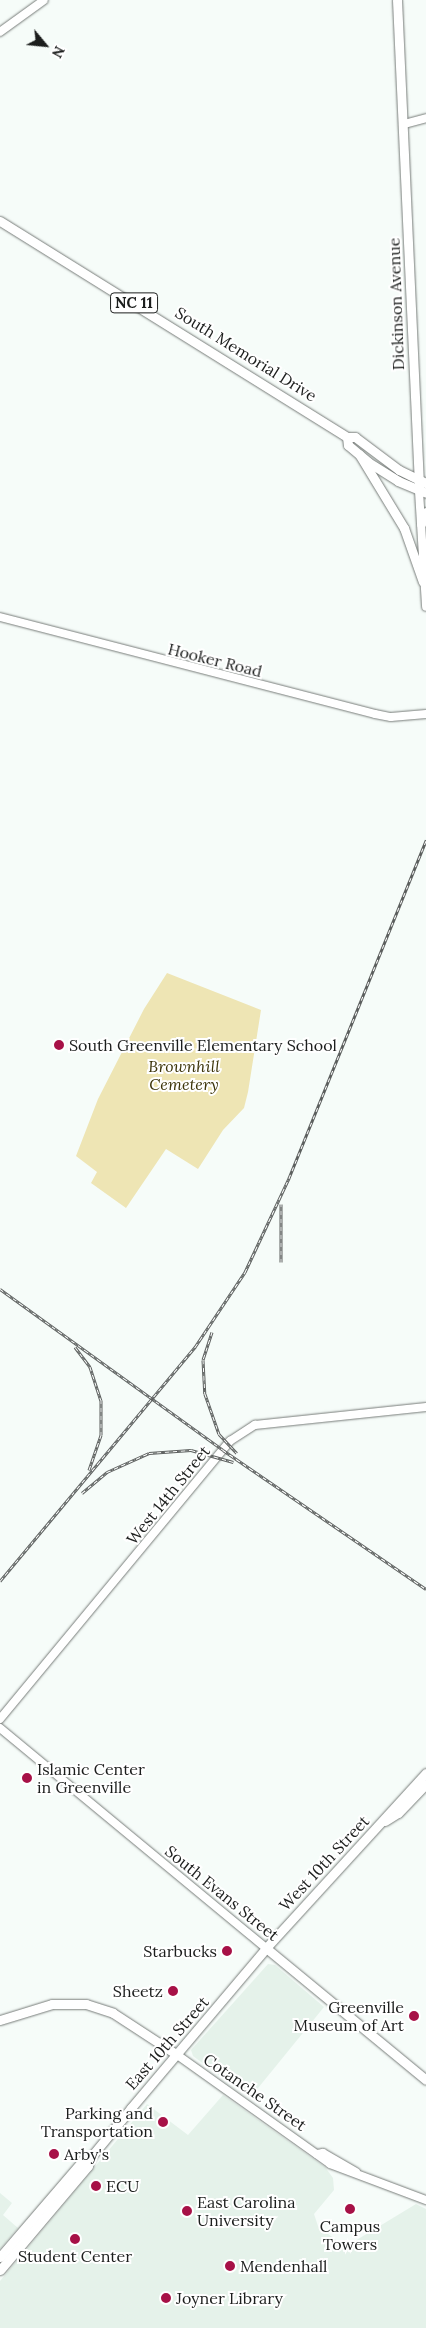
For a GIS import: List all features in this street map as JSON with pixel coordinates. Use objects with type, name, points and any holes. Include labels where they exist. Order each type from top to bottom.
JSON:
[{"type":"main road","points":[[0,32],[44,0]]},
{"type":"main road","name":"Dickinson Avenue","points":[[397,0],[422,481],[421,524],[426,607]]},
{"type":"main road","points":[[404,124],[426,118]]},
{"type":"main road","name":"South Memorial Drive","points":[[0,222],[347,437],[355,437],[390,464],[422,481]]},
{"type":"main road","name":"South Memorial Drive","points":[[347,437],[346,443],[359,454],[388,475],[422,492]]},
{"type":"main road","points":[[359,454],[407,535],[424,582]]},
{"type":"main road","points":[[421,524],[426,512]]},
{"type":"main road","name":"Hooker Road","points":[[0,617],[375,714],[426,714]]},
{"type":"main road","name":"West 14th Street","points":[[0,1719],[228,1444],[239,1435],[255,1425],[424,1407]]},
{"type":"main road","name":"South Evans Street","points":[[0,1728],[426,2080]]},
{"type":"main road","name":"West 10th Street","points":[[266,1948],[426,1773]]},
{"type":"main road","name":"West 10th Street","points":[[383,1822],[398,1812],[426,1784]]},
{"type":"main road","name":"East 10th Street","points":[[0,2270],[88,2166],[90,2158],[266,1948]]},
{"type":"main road","points":[[0,2020],[52,2004],[86,2004],[113,2013],[176,2054]]},
{"type":"main road","name":"Cotanche Street","points":[[176,2054],[317,2154],[323,2153],[356,2172],[426,2200]]},
{"type":"main road","name":"East 10th Street","points":[[1,2256],[83,2160],[90,2158]]},
{"type":"main road","points":[[417,2196],[426,2196]]},
{"type":"shaded area","points":[[268,1964],[275,1965],[324,2007],[250,2098],[193,2056],[191,2050]]},
{"type":"shaded area","name":"East Carolina University","points":[[223,2095],[325,2167],[333,2178],[334,2190],[314,2214],[318,2226],[345,2247],[416,2204],[426,2209],[426,2328],[0,2328],[0,2281],[147,2104],[188,2135]]},
{"type":"shaded area","points":[[0,2193],[12,2203],[3,2215],[18,2228],[0,2249]]},
{"type":"green space","name":"Brownhill Cemetery","points":[[167,973],[261,1010],[248,1092],[244,1108],[223,1130],[198,1169],[166,1149],[126,1208],[91,1183],[97,1172],[76,1156],[98,1099],[144,1009]]},
{"type":"railway","points":[[0,1581],[195,1347],[245,1272],[289,1178],[426,840]]},
{"type":"railway","points":[[281,1204],[281,1262]]},
{"type":"railway","points":[[0,1289],[223,1450],[426,1589]]},
{"type":"railway","points":[[212,1332],[203,1360],[205,1394],[219,1434],[237,1453]]},
{"type":"railway","points":[[75,1347],[90,1367],[101,1400],[101,1435],[89,1470]]},
{"type":"railway","points":[[82,1493],[107,1472],[149,1453],[191,1450],[233,1462]]},
{"type":"place","name":"South Greenville Elementary School","points":[[59,1045]]},
{"type":"place","name":"Islamic Center in Greenville","points":[[27,1778]]},
{"type":"place","name":"Starbucks","points":[[227,1951]]},
{"type":"place","name":"Sheetz","points":[[173,1991]]},
{"type":"place","name":"Greenville Museum of Art","points":[[414,2016]]},
{"type":"place","name":"Parking and Transportation","points":[[163,2122]]},
{"type":"place","name":"Arby's","points":[[54,2154]]},
{"type":"place","name":"ECU","points":[[96,2186]]},
{"type":"place","name":"Campus Towers","points":[[350,2209]]},
{"type":"place","name":"East Carolina University","points":[[187,2211]]},
{"type":"place","name":"Student Center","points":[[75,2239]]},
{"type":"place","name":"Mendenhall","points":[[230,2266]]},
{"type":"place","name":"Joyner Library","points":[[166,2298]]}]
